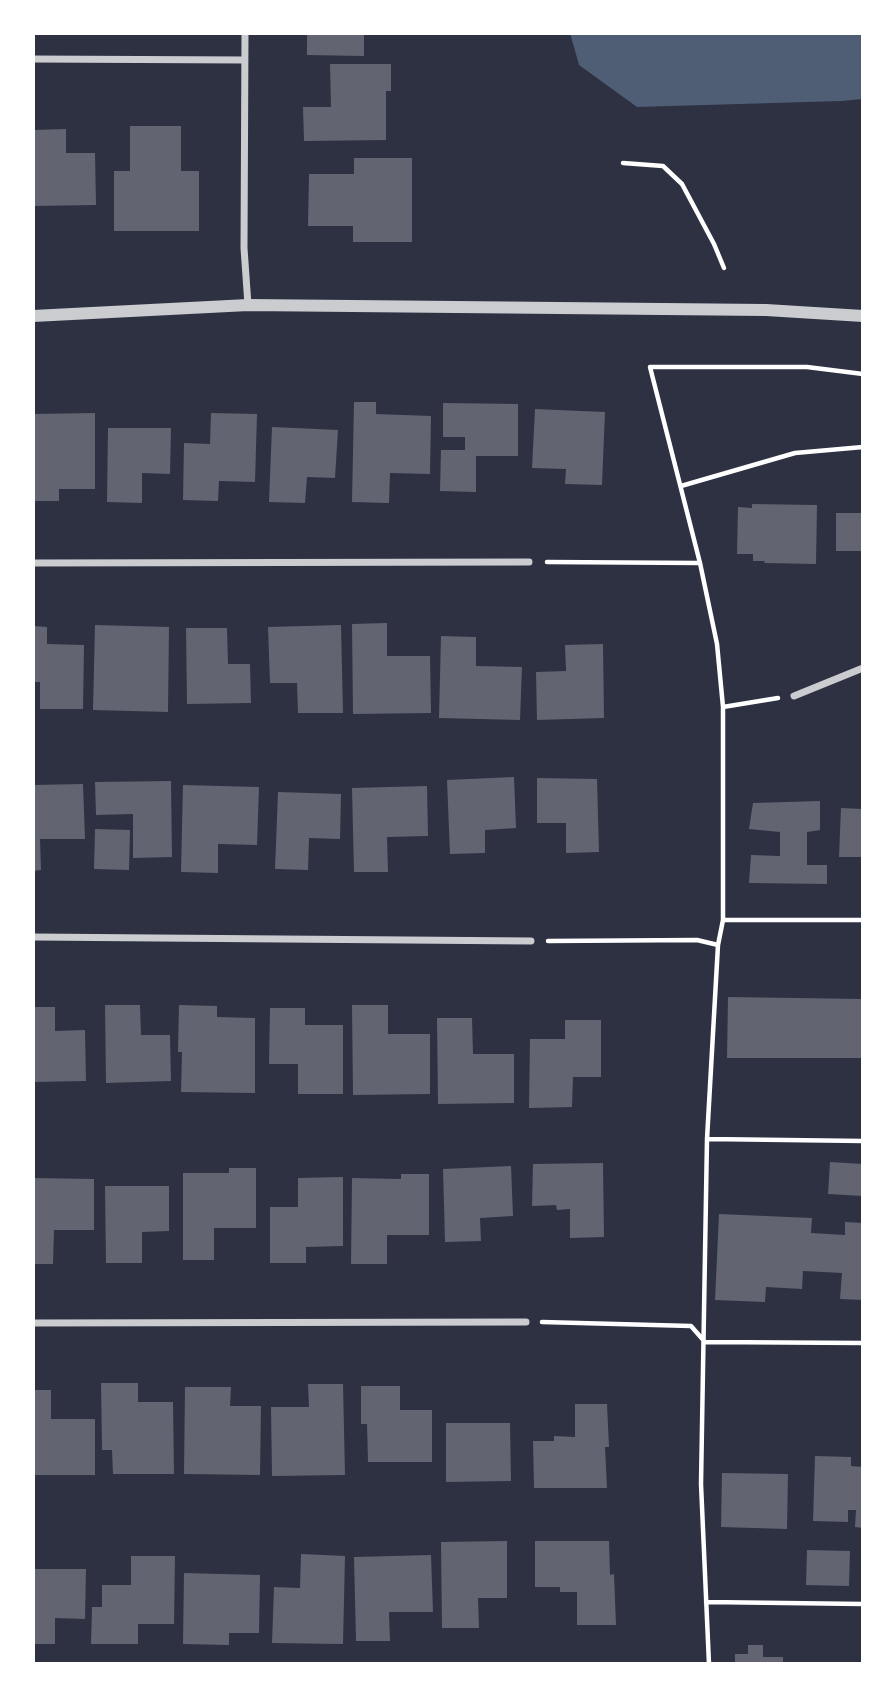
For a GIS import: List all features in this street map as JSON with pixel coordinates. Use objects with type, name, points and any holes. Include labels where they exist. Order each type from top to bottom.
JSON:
[{"type":"street","points":[[245,33],[244,248],[248,306]]},
{"type":"street","points":[[33,59],[245,60]]},
{"type":"street","points":[[33,316],[248,306],[766,310],[863,316]]},
{"type":"street","points":[[33,563],[529,562]]},
{"type":"street","points":[[794,696],[863,668]]},
{"type":"street","points":[[33,937],[531,941]]},
{"type":"street","points":[[33,1323],[526,1322]]},
{"type":"path","points":[[623,163],[663,166],[682,184],[724,268]]},
{"type":"path","points":[[709,1664],[702,1484],[707,1139],[718,945],[723,920],[723,707],[717,643],[700,563],[650,367],[807,367],[863,374]]},
{"type":"path","points":[[681,486],[794,453],[863,447]]},
{"type":"path","points":[[529,562],[700,563]]},
{"type":"path","points":[[723,707],[794,696]]},
{"type":"path","points":[[723,920],[863,920]]},
{"type":"path","points":[[531,941],[697,940],[718,945]]},
{"type":"path","points":[[707,1139],[863,1141]]},
{"type":"path","points":[[526,1322],[691,1326],[705,1342],[863,1343]]},
{"type":"path","points":[[706,1602],[863,1604]]},
{"type":"water","points":[[570,33],[863,33],[863,99],[637,107],[579,65]]},
{"type":"building","points":[[307,33],[364,33],[364,56],[307,55]]},
{"type":"building","points":[[330,64],[391,64],[391,91],[386,91],[386,140],[304,141],[303,107],[331,107]]},
{"type":"building","points":[[130,126],[181,126],[181,171],[199,171],[199,231],[114,231],[114,171],[130,171]]},
{"type":"building","points":[[66,129],[66,153],[95,153],[96,205],[33,206],[33,130]]},
{"type":"building","points":[[354,158],[412,158],[412,242],[353,242],[353,226],[308,226],[309,174],[354,174]]},
{"type":"building","points":[[354,402],[376,402],[376,414],[431,416],[430,474],[390,473],[389,503],[352,502]]},
{"type":"building","points":[[443,403],[518,404],[518,456],[476,456],[476,492],[440,491],[441,450],[465,450],[465,437],[443,437]]},
{"type":"building","points":[[535,409],[605,412],[602,485],[565,484],[566,469],[532,468]]},
{"type":"building","points":[[95,413],[95,489],[59,489],[59,501],[33,501],[33,414]]},
{"type":"building","points":[[211,413],[257,414],[255,482],[219,481],[218,501],[183,500],[184,443],[210,444]]},
{"type":"building","points":[[272,427],[338,430],[335,478],[307,477],[305,503],[269,502]]},
{"type":"building","points":[[108,428],[171,428],[170,474],[142,473],[142,503],[107,502]]},
{"type":"building","points":[[752,504],[817,505],[816,564],[764,563],[765,561],[753,561],[753,554],[737,554],[738,507],[752,508]]},
{"type":"building","points":[[836,513],[863,513],[863,551],[836,551]]},
{"type":"building","points":[[387,623],[387,656],[430,656],[431,713],[353,714],[352,624]]},
{"type":"building","points":[[95,625],[169,627],[168,712],[93,710]]},
{"type":"building","points":[[341,625],[343,713],[298,713],[297,683],[270,683],[268,627]]},
{"type":"building","points":[[33,626],[47,627],[47,644],[84,645],[83,709],[40,709],[40,682],[33,682]]},
{"type":"building","points":[[186,628],[227,628],[228,664],[250,664],[251,703],[187,704]]},
{"type":"building","points":[[441,636],[476,637],[476,666],[522,667],[520,720],[439,718]]},
{"type":"building","points":[[603,644],[604,718],[537,720],[536,672],[566,671],[565,645]]},
{"type":"building","points":[[514,777],[516,828],[485,830],[485,853],[450,854],[447,780]]},
{"type":"building","points":[[537,778],[597,779],[599,852],[566,853],[566,823],[537,823]]},
{"type":"building","points":[[171,781],[172,857],[133,858],[133,814],[96,815],[95,782]]},
{"type":"building","points":[[83,784],[85,839],[40,839],[41,870],[33,871],[33,785]]},
{"type":"building","points":[[183,785],[259,787],[257,845],[218,844],[218,873],[181,872]]},
{"type":"building","points":[[427,786],[428,836],[387,837],[388,872],[354,872],[352,788]]},
{"type":"building","points":[[278,792],[341,794],[340,839],[309,838],[308,870],[275,869]]},
{"type":"building","points":[[820,801],[820,830],[807,832],[807,865],[827,865],[827,884],[749,883],[751,855],[780,856],[780,832],[749,829],[753,803]]},
{"type":"building","points":[[841,808],[863,809],[863,857],[839,857]]},
{"type":"building","points":[[95,829],[130,830],[129,870],[94,869]]},
{"type":"building","points":[[728,997],[863,999],[863,1058],[727,1058]]},
{"type":"building","points":[[105,1005],[140,1005],[141,1035],[170,1035],[171,1081],[106,1083]]},
{"type":"building","points":[[179,1005],[217,1006],[217,1017],[255,1018],[255,1093],[181,1092]]},
{"type":"building","points":[[352,1005],[388,1005],[388,1034],[430,1034],[430,1094],[353,1095]]},
{"type":"building","points":[[33,1007],[55,1007],[55,1031],[85,1030],[86,1081],[33,1082]]},
{"type":"building","points":[[270,1008],[305,1008],[305,1025],[343,1025],[343,1094],[298,1094],[298,1064],[269,1064]]},
{"type":"building","points":[[437,1018],[472,1018],[473,1054],[514,1054],[514,1103],[438,1104]]},
{"type":"building","points":[[565,1020],[601,1020],[601,1077],[573,1077],[572,1107],[529,1108],[530,1039],[565,1039]]},
{"type":"building","points":[[830,1162],[863,1164],[863,1196],[828,1194]]},
{"type":"building","points":[[603,1163],[604,1237],[570,1238],[570,1209],[557,1210],[556,1205],[532,1206],[533,1164]]},
{"type":"building","points":[[511,1166],[513,1216],[480,1218],[481,1241],[445,1242],[443,1169]]},
{"type":"building","points":[[229,1168],[256,1168],[256,1228],[214,1228],[214,1260],[183,1260],[183,1173],[229,1173]]},
{"type":"building","points":[[401,1174],[429,1174],[429,1235],[387,1235],[387,1264],[351,1264],[352,1178],[401,1179]]},
{"type":"building","points":[[343,1177],[343,1246],[306,1247],[306,1263],[270,1263],[270,1207],[298,1207],[298,1178]]},
{"type":"building","points":[[33,1178],[94,1179],[94,1230],[54,1230],[53,1264],[33,1264]]},
{"type":"building","points":[[105,1186],[169,1186],[169,1231],[142,1232],[142,1263],[106,1263]]},
{"type":"building","points":[[719,1214],[812,1218],[811,1233],[845,1235],[845,1222],[863,1223],[863,1300],[840,1299],[842,1273],[803,1271],[802,1289],[766,1287],[765,1302],[715,1300]]},
{"type":"building","points":[[101,1383],[138,1383],[138,1402],[173,1402],[174,1474],[113,1474],[112,1450],[102,1450]]},
{"type":"building","points":[[308,1384],[343,1384],[345,1475],[272,1476],[271,1407],[309,1407]]},
{"type":"building","points":[[361,1386],[400,1386],[400,1410],[432,1410],[432,1462],[368,1462],[367,1424],[361,1424]]},
{"type":"building","points":[[185,1387],[231,1387],[230,1406],[261,1406],[260,1475],[184,1474]]},
{"type":"building","points":[[33,1390],[51,1390],[51,1419],[95,1419],[95,1475],[33,1475]]},
{"type":"building","points":[[575,1404],[607,1404],[607,1488],[534,1488],[533,1441],[554,1441],[554,1436],[575,1437]]},
{"type":"building","points":[[446,1423],[510,1423],[511,1481],[446,1482]]},
{"type":"building","points":[[815,1456],[851,1457],[851,1466],[863,1467],[863,1528],[855,1527],[856,1510],[848,1510],[848,1522],[813,1521]]},
{"type":"building","points":[[722,1473],[788,1474],[787,1529],[721,1527]]},
{"type":"building","points":[[507,1541],[507,1598],[478,1598],[479,1628],[442,1628],[441,1542]]},
{"type":"building","points":[[535,1541],[609,1541],[610,1575],[614,1574],[616,1625],[577,1625],[577,1592],[560,1592],[560,1587],[535,1587]]},
{"type":"building","points":[[807,1550],[850,1551],[849,1586],[806,1585]]},
{"type":"building","points":[[301,1554],[345,1556],[343,1644],[272,1643],[274,1587],[300,1588]]},
{"type":"building","points":[[431,1555],[433,1612],[389,1612],[390,1641],[356,1641],[354,1557]]},
{"type":"building","points":[[131,1556],[175,1556],[174,1624],[138,1624],[138,1644],[91,1644],[92,1607],[102,1607],[102,1585],[131,1585]]},
{"type":"building","points":[[33,1569],[86,1569],[85,1619],[55,1618],[55,1644],[33,1644]]},
{"type":"building","points":[[184,1573],[260,1575],[259,1633],[229,1633],[229,1645],[183,1644]]},
{"type":"building","points":[[748,1645],[763,1645],[763,1657],[783,1657],[783,1664],[735,1664],[735,1654],[748,1654]]}]
